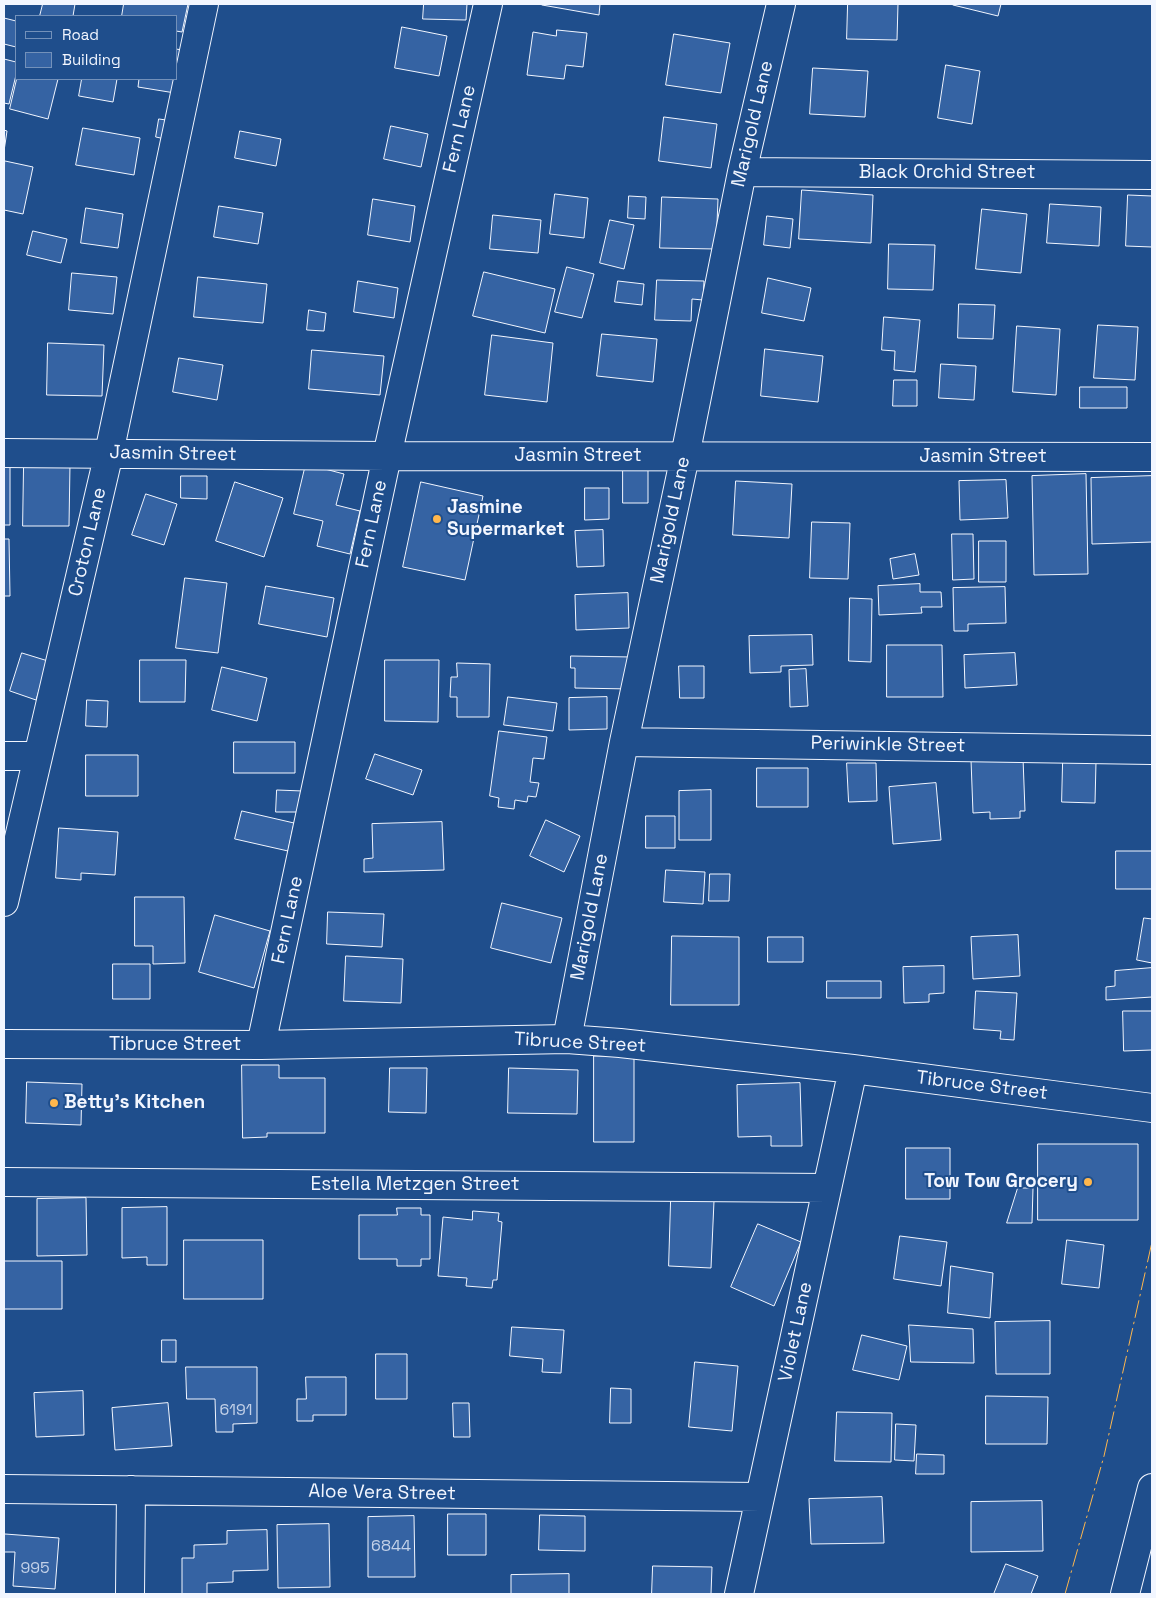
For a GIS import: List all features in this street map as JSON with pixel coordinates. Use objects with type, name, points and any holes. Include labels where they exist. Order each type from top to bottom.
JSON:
[{"type":"street","name":"Croton Lane","points":[[4,902],[109,453],[204,4]]},
{"type":"street","name":"Fern Lane","points":[[261,1045],[387,456],[488,4]]},
{"type":"street","name":"Marigold Lane","points":[[567,1038],[624,742],[685,456],[742,172],[781,4]]},
{"type":"street","name":"Black Orchid Street","points":[[742,172],[1152,174]]},
{"type":"street","name":"Jasmin Street","points":[[4,453],[387,456],[1152,456]]},
{"type":"street","name":"Periwinkle Street","points":[[624,742],[1152,750]]},
{"type":"street","points":[[4,756],[37,756]]},
{"type":"street","name":"Tibruce Street","points":[[4,1044],[261,1045],[567,1038],[620,1042],[853,1069],[1152,1108]]},
{"type":"street","name":"Violet Lane","points":[[738,1594],[853,1069]]},
{"type":"street","name":"Estella Metzgen Street","points":[[4,1182],[827,1188]]},
{"type":"street","points":[[1125,1594],[1152,1488]]},
{"type":"street","name":"Aloe Vera Street","points":[[4,1489],[760,1497]]},
{"type":"street","points":[[130,1594],[131,1490]]},
{"type":"building","points":[[43,4],[75,4],[73,15],[40,15]]},
{"type":"building","points":[[124,4],[188,4],[182,32],[178,31],[178,15],[122,15]]},
{"type":"building","points":[[424,4],[467,4],[466,20],[423,19]]},
{"type":"building","points":[[600,4],[599,15],[542,5]]},
{"type":"building","points":[[848,4],[898,4],[897,40],[847,39]]},
{"type":"building","points":[[953,4],[1001,4],[998,16]]},
{"type":"building","points":[[4,18],[15,21],[15,47],[4,44]]},
{"type":"building","points":[[402,27],[447,36],[439,76],[395,68]]},
{"type":"building","points":[[557,30],[587,33],[583,67],[566,65],[564,79],[527,75],[533,32],[556,36]]},
{"type":"building","points":[[674,34],[730,43],[721,93],[666,85]]},
{"type":"building","points":[[178,49],[182,50],[178,75]]},
{"type":"building","points":[[4,59],[15,62],[15,79],[9,104],[4,103]]},
{"type":"building","points":[[946,65],[980,71],[972,124],[938,118]]},
{"type":"building","points":[[813,68],[868,71],[865,117],[810,114]]},
{"type":"building","points":[[17,80],[58,80],[48,119],[10,109]]},
{"type":"building","points":[[82,80],[117,80],[113,102],[79,96]]},
{"type":"building","points":[[139,80],[177,80],[175,93],[138,87]]},
{"type":"building","points":[[664,117],[717,124],[711,168],[659,161]]},
{"type":"building","points":[[159,119],[173,121],[169,140],[156,137]]},
{"type":"building","points":[[391,126],[428,134],[421,167],[384,159]]},
{"type":"building","points":[[83,128],[140,138],[134,175],[76,165]]},
{"type":"building","points":[[4,130],[7,131],[4,151]]},
{"type":"building","points":[[240,131],[281,139],[276,166],[235,158]]},
{"type":"building","points":[[5,161],[33,167],[23,214],[4,210]]},
{"type":"building","points":[[802,190],[873,195],[871,243],[799,239]]},
{"type":"building","points":[[555,194],[588,198],[584,238],[550,234]]},
{"type":"building","points":[[1128,195],[1152,196],[1152,247],[1126,246]]},
{"type":"building","points":[[629,196],[646,197],[645,219],[628,218]]},
{"type":"building","points":[[662,197],[718,199],[716,249],[660,248]]},
{"type":"building","points":[[373,199],[415,206],[410,242],[368,235]]},
{"type":"building","points":[[1050,204],[1101,207],[1099,246],[1047,243]]},
{"type":"building","points":[[219,206],[263,213],[258,244],[214,237]]},
{"type":"building","points":[[86,208],[123,214],[118,248],[81,243]]},
{"type":"building","points":[[982,209],[1027,214],[1021,273],[976,269]]},
{"type":"building","points":[[493,215],[541,220],[538,253],[490,249]]},
{"type":"building","points":[[767,216],[793,219],[790,248],[764,245]]},
{"type":"building","points":[[610,220],[634,225],[624,269],[600,263]]},
{"type":"building","points":[[33,231],[67,239],[61,263],[27,255]]},
{"type":"building","points":[[889,244],[935,245],[933,290],[888,289]]},
{"type":"building","points":[[567,267],[594,274],[582,318],[555,312]]},
{"type":"building","points":[[484,272],[555,289],[545,333],[473,316]]},
{"type":"building","points":[[72,273],[117,277],[113,314],[69,310]]},
{"type":"building","points":[[198,277],[267,284],[263,323],[194,317]]},
{"type":"building","points":[[768,278],[811,288],[804,321],[762,313]]},
{"type":"building","points":[[657,280],[704,281],[703,300],[692,299],[691,321],[655,320]]},
{"type":"building","points":[[358,281],[398,288],[394,318],[354,312]]},
{"type":"building","points":[[618,281],[644,284],[642,305],[615,302]]},
{"type":"building","points":[[959,304],[995,305],[993,339],[958,338]]},
{"type":"building","points":[[309,310],[326,313],[324,331],[307,330]]},
{"type":"building","points":[[884,317],[920,320],[915,372],[894,370],[895,351],[882,350]]},
{"type":"building","points":[[1098,325],[1138,327],[1135,380],[1094,378]]},
{"type":"building","points":[[1017,326],[1060,329],[1056,395],[1013,392]]},
{"type":"building","points":[[602,334],[657,339],[653,382],[597,376]]},
{"type":"building","points":[[492,335],[553,343],[547,402],[485,395]]},
{"type":"building","points":[[48,343],[104,345],[102,396],[47,395]]},
{"type":"building","points":[[765,349],[823,356],[818,402],[761,396]]},
{"type":"building","points":[[312,350],[384,356],[380,395],[309,389]]},
{"type":"building","points":[[179,358],[223,365],[217,400],[173,392]]},
{"type":"building","points":[[941,364],[976,366],[974,400],[939,398]]},
{"type":"building","points":[[894,380],[917,380],[917,406],[893,406]]},
{"type":"building","points":[[1080,387],[1127,387],[1127,408],[1080,408]]},
{"type":"building","points":[[24,463],[70,464],[69,526],[23,526]]},
{"type":"building","points":[[306,464],[344,474],[336,505],[360,511],[350,554],[317,546],[323,521],[294,514]]},
{"type":"building","points":[[623,465],[648,465],[648,503],[623,503]]},
{"type":"building","points":[[4,466],[10,466],[10,525],[4,525]]},
{"type":"building","points":[[1086,474],[1088,574],[1034,575],[1032,476]]},
{"type":"building","points":[[181,476],[207,476],[207,499],[181,498]]},
{"type":"building","points":[[1152,476],[1152,542],[1092,544],[1091,478]]},
{"type":"building","points":[[1006,480],[1008,518],[960,520],[959,481]]},
{"type":"building","points":[[736,481],[792,484],[789,538],[733,535]]},
{"type":"building","points":[[235,482],[283,498],[264,557],[216,541]]},
{"type":"building","points":[[421,482],[483,496],[465,580],[403,567]]},
{"type":"building","points":[[585,488],[609,488],[609,519],[585,520]]},
{"type":"building","points":[[146,494],[177,504],[164,545],[132,535]]},
{"type":"building","points":[[812,522],[850,523],[848,579],[810,578]]},
{"type":"building","points":[[603,530],[604,566],[577,567],[575,531]]},
{"type":"building","points":[[952,534],[973,534],[974,579],[953,580]]},
{"type":"building","points":[[4,539],[9,539],[10,596],[4,596]]},
{"type":"building","points":[[979,541],[1006,541],[1006,582],[979,582]]},
{"type":"building","points":[[915,554],[919,575],[893,579],[890,559]]},
{"type":"building","points":[[185,578],[227,583],[218,653],[176,648]]},
{"type":"building","points":[[920,584],[920,592],[941,592],[942,607],[921,607],[922,613],[879,615],[878,586]]},
{"type":"building","points":[[266,586],[334,598],[327,637],[259,624]]},
{"type":"building","points":[[1005,587],[1006,623],[968,624],[968,631],[954,631],[953,588]]},
{"type":"building","points":[[628,593],[629,628],[576,630],[575,595]]},
{"type":"building","points":[[850,598],[872,599],[871,662],[849,661]]},
{"type":"building","points":[[812,635],[813,665],[781,666],[781,672],[750,673],[749,636]]},
{"type":"building","points":[[887,645],[942,645],[943,697],[887,697]]},
{"type":"building","points":[[22,653],[48,661],[36,700],[10,691]]},
{"type":"building","points":[[1015,653],[1017,685],[965,688],[964,655]]},
{"type":"building","points":[[571,656],[632,657],[631,689],[575,688],[575,668],[571,668]]},
{"type":"building","points":[[140,660],[186,660],[185,702],[140,702]]},
{"type":"building","points":[[385,660],[439,660],[438,722],[385,721]]},
{"type":"building","points":[[457,663],[490,664],[489,717],[457,717],[457,697],[450,697],[451,677],[457,677]]},
{"type":"building","points":[[679,666],[704,666],[704,698],[680,698]]},
{"type":"building","points":[[222,667],[267,678],[257,721],[212,710]]},
{"type":"building","points":[[806,669],[808,706],[790,707],[789,670]]},
{"type":"building","points":[[508,697],[557,703],[553,731],[504,725]]},
{"type":"building","points":[[607,697],[607,729],[569,730],[569,698]]},
{"type":"building","points":[[87,700],[108,701],[107,727],[86,726]]},
{"type":"building","points":[[499,731],[547,737],[544,759],[533,758],[530,782],[539,783],[536,797],[528,796],[527,802],[515,800],[514,809],[498,807],[499,798],[490,796]]},
{"type":"building","points":[[234,742],[295,742],[295,773],[234,773]]},
{"type":"building","points":[[375,754],[422,770],[413,795],[366,779]]},
{"type":"building","points":[[86,755],[138,755],[138,796],[86,796]]},
{"type":"building","points":[[1023,758],[1025,811],[1020,811],[1020,818],[990,819],[990,812],[973,813],[971,760]]},
{"type":"building","points":[[1063,762],[1096,762],[1095,803],[1062,802]]},
{"type":"building","points":[[847,763],[876,763],[877,801],[849,802]]},
{"type":"building","points":[[757,768],[808,768],[808,807],[757,807]]},
{"type":"building","points":[[936,783],[941,840],[893,844],[889,787]]},
{"type":"building","points":[[277,790],[303,791],[302,812],[276,812]]},
{"type":"building","points":[[711,790],[711,840],[679,840],[679,791]]},
{"type":"building","points":[[242,811],[294,823],[288,851],[235,839]]},
{"type":"building","points":[[646,816],[675,816],[675,848],[646,848]]},
{"type":"building","points":[[546,820],[580,836],[564,872],[530,856]]},
{"type":"building","points":[[442,822],[444,870],[364,872],[364,859],[373,858],[372,824]]},
{"type":"building","points":[[59,828],[118,832],[115,875],[81,873],[81,880],[56,878]]},
{"type":"building","points":[[1116,851],[1152,851],[1152,889],[1116,889]]},
{"type":"building","points":[[666,870],[705,872],[703,904],[664,902]]},
{"type":"building","points":[[710,874],[730,874],[729,901],[709,901]]},
{"type":"building","points":[[135,897],[184,897],[185,963],[153,964],[153,946],[135,946]]},
{"type":"building","points":[[502,903],[562,918],[551,963],[491,948]]},
{"type":"building","points":[[328,912],[384,914],[382,947],[327,944]]},
{"type":"building","points":[[215,915],[270,931],[254,988],[199,972]]},
{"type":"building","points":[[1144,918],[1152,919],[1152,963],[1137,960]]},
{"type":"building","points":[[1018,935],[1020,976],[973,979],[971,937]]},
{"type":"building","points":[[672,936],[739,937],[739,1005],[671,1005]]},
{"type":"building","points":[[768,937],[803,937],[803,962],[768,962]]},
{"type":"building","points":[[346,956],[403,959],[401,1003],[344,1001]]},
{"type":"building","points":[[113,964],[150,964],[150,999],[113,999]]},
{"type":"building","points":[[944,966],[944,993],[929,994],[929,1002],[904,1003],[903,967]]},
{"type":"building","points":[[1152,968],[1152,997],[1106,1000],[1106,987],[1115,986],[1115,971]]},
{"type":"building","points":[[827,981],[881,981],[881,998],[827,998]]},
{"type":"building","points":[[976,991],[1017,993],[1014,1040],[1000,1039],[1001,1031],[974,1029]]},
{"type":"building","points":[[1123,1011],[1152,1011],[1152,1050],[1124,1051]]},
{"type":"building","points":[[594,1056],[634,1056],[634,1142],[594,1142]]},
{"type":"building","points":[[242,1065],[279,1065],[279,1078],[325,1078],[325,1133],[267,1133],[267,1137],[243,1138]]},
{"type":"building","points":[[390,1068],[427,1068],[426,1113],[389,1112]]},
{"type":"building","points":[[509,1068],[578,1070],[577,1114],[508,1113]]},
{"type":"building","name":"Betty's Kitchen","points":[[27,1082],[82,1084],[81,1125],[26,1123]]},
{"type":"building","points":[[800,1083],[802,1146],[771,1146],[771,1136],[738,1137],[737,1085]]},
{"type":"building","name":"Tow Tow Grocery","points":[[1038,1144],[1138,1144],[1138,1220],[1038,1220]]},
{"type":"building","points":[[906,1148],[950,1148],[950,1199],[906,1199]]},
{"type":"building","points":[[1018,1188],[1033,1188],[1032,1223],[1007,1223]]},
{"type":"building","points":[[86,1198],[87,1255],[37,1256],[37,1199]]},
{"type":"building","points":[[671,1200],[714,1201],[711,1268],[669,1266]]},
{"type":"building","points":[[167,1207],[167,1265],[147,1265],[147,1257],[122,1258],[122,1208]]},
{"type":"building","points":[[397,1208],[421,1208],[421,1215],[430,1215],[430,1259],[421,1259],[421,1266],[397,1266],[397,1259],[359,1259],[359,1215],[397,1215]]},
{"type":"building","points":[[473,1211],[499,1213],[498,1221],[502,1222],[497,1280],[493,1280],[492,1288],[466,1286],[467,1278],[438,1276],[443,1217],[472,1220]]},
{"type":"building","points":[[758,1224],[801,1242],[774,1306],[731,1287]]},
{"type":"building","points":[[900,1236],[947,1242],[941,1286],[894,1279]]},
{"type":"building","points":[[184,1240],[263,1240],[263,1299],[184,1299]]},
{"type":"building","points":[[1067,1240],[1104,1245],[1099,1288],[1062,1284]]},
{"type":"building","points":[[4,1261],[62,1261],[62,1309],[4,1309]]},
{"type":"building","points":[[951,1266],[993,1273],[990,1318],[948,1313]]},
{"type":"building","points":[[1050,1321],[1050,1374],[996,1374],[995,1322]]},
{"type":"building","points":[[909,1325],[973,1329],[974,1363],[911,1362]]},
{"type":"building","points":[[512,1327],[564,1330],[561,1373],[542,1372],[543,1359],[510,1356]]},
{"type":"building","points":[[862,1335],[907,1346],[899,1380],[853,1370]]},
{"type":"building","points":[[162,1340],[176,1340],[176,1362],[162,1362]]},
{"type":"building","points":[[376,1354],[407,1354],[407,1399],[376,1399]]},
{"type":"building","points":[[695,1362],[738,1366],[732,1431],[689,1427]]},
{"type":"building","points":[[186,1367],[257,1367],[257,1423],[233,1424],[233,1432],[216,1432],[215,1399],[187,1399]]},
{"type":"building","points":[[306,1377],[346,1377],[346,1415],[313,1415],[313,1421],[297,1421],[297,1399],[306,1399]]},
{"type":"building","points":[[611,1388],[631,1389],[631,1423],[610,1423]]},
{"type":"building","points":[[83,1391],[84,1435],[36,1437],[34,1393]]},
{"type":"building","points":[[986,1396],[1048,1397],[1047,1444],[986,1444]]},
{"type":"building","points":[[168,1403],[172,1446],[115,1450],[112,1408]]},
{"type":"building","points":[[453,1403],[469,1403],[470,1437],[454,1437]]},
{"type":"building","points":[[837,1412],[892,1413],[891,1462],[835,1461]]},
{"type":"building","points":[[896,1424],[916,1425],[914,1461],[895,1460]]},
{"type":"building","points":[[917,1454],[944,1455],[944,1474],[916,1474]]},
{"type":"building","points":[[882,1497],[884,1543],[811,1544],[809,1499]]},
{"type":"building","points":[[1042,1501],[1043,1551],[971,1552],[971,1502]]},
{"type":"building","points":[[448,1514],[486,1514],[486,1555],[448,1555]]},
{"type":"building","points":[[540,1515],[585,1516],[585,1551],[539,1550]]},
{"type":"building","points":[[414,1516],[415,1577],[368,1577],[368,1517]]},
{"type":"building","points":[[329,1524],[330,1587],[278,1588],[277,1525]]},
{"type":"building","points":[[267,1530],[268,1570],[233,1571],[233,1582],[207,1583],[207,1594],[182,1594],[182,1558],[194,1558],[194,1545],[227,1544],[227,1531]]},
{"type":"building","points":[[5,1534],[59,1538],[55,1589],[13,1586],[15,1552],[4,1552]]},
{"type":"building","points":[[1006,1564],[1038,1576],[1031,1594],[994,1594]]},
{"type":"building","points":[[653,1566],[712,1567],[711,1594],[652,1594]]},
{"type":"building","points":[[569,1574],[569,1594],[511,1594],[511,1575]]},
{"type":"power","points":[[1065,1594],[1104,1456],[1152,1242]]},
{"type":"place","name":"Jasmine Supermarket","points":[[437,519]]},
{"type":"place","name":"Betty's Kitchen","points":[[54,1103]]},
{"type":"place","name":"Tow Tow Grocery","points":[[1088,1182]]}]
